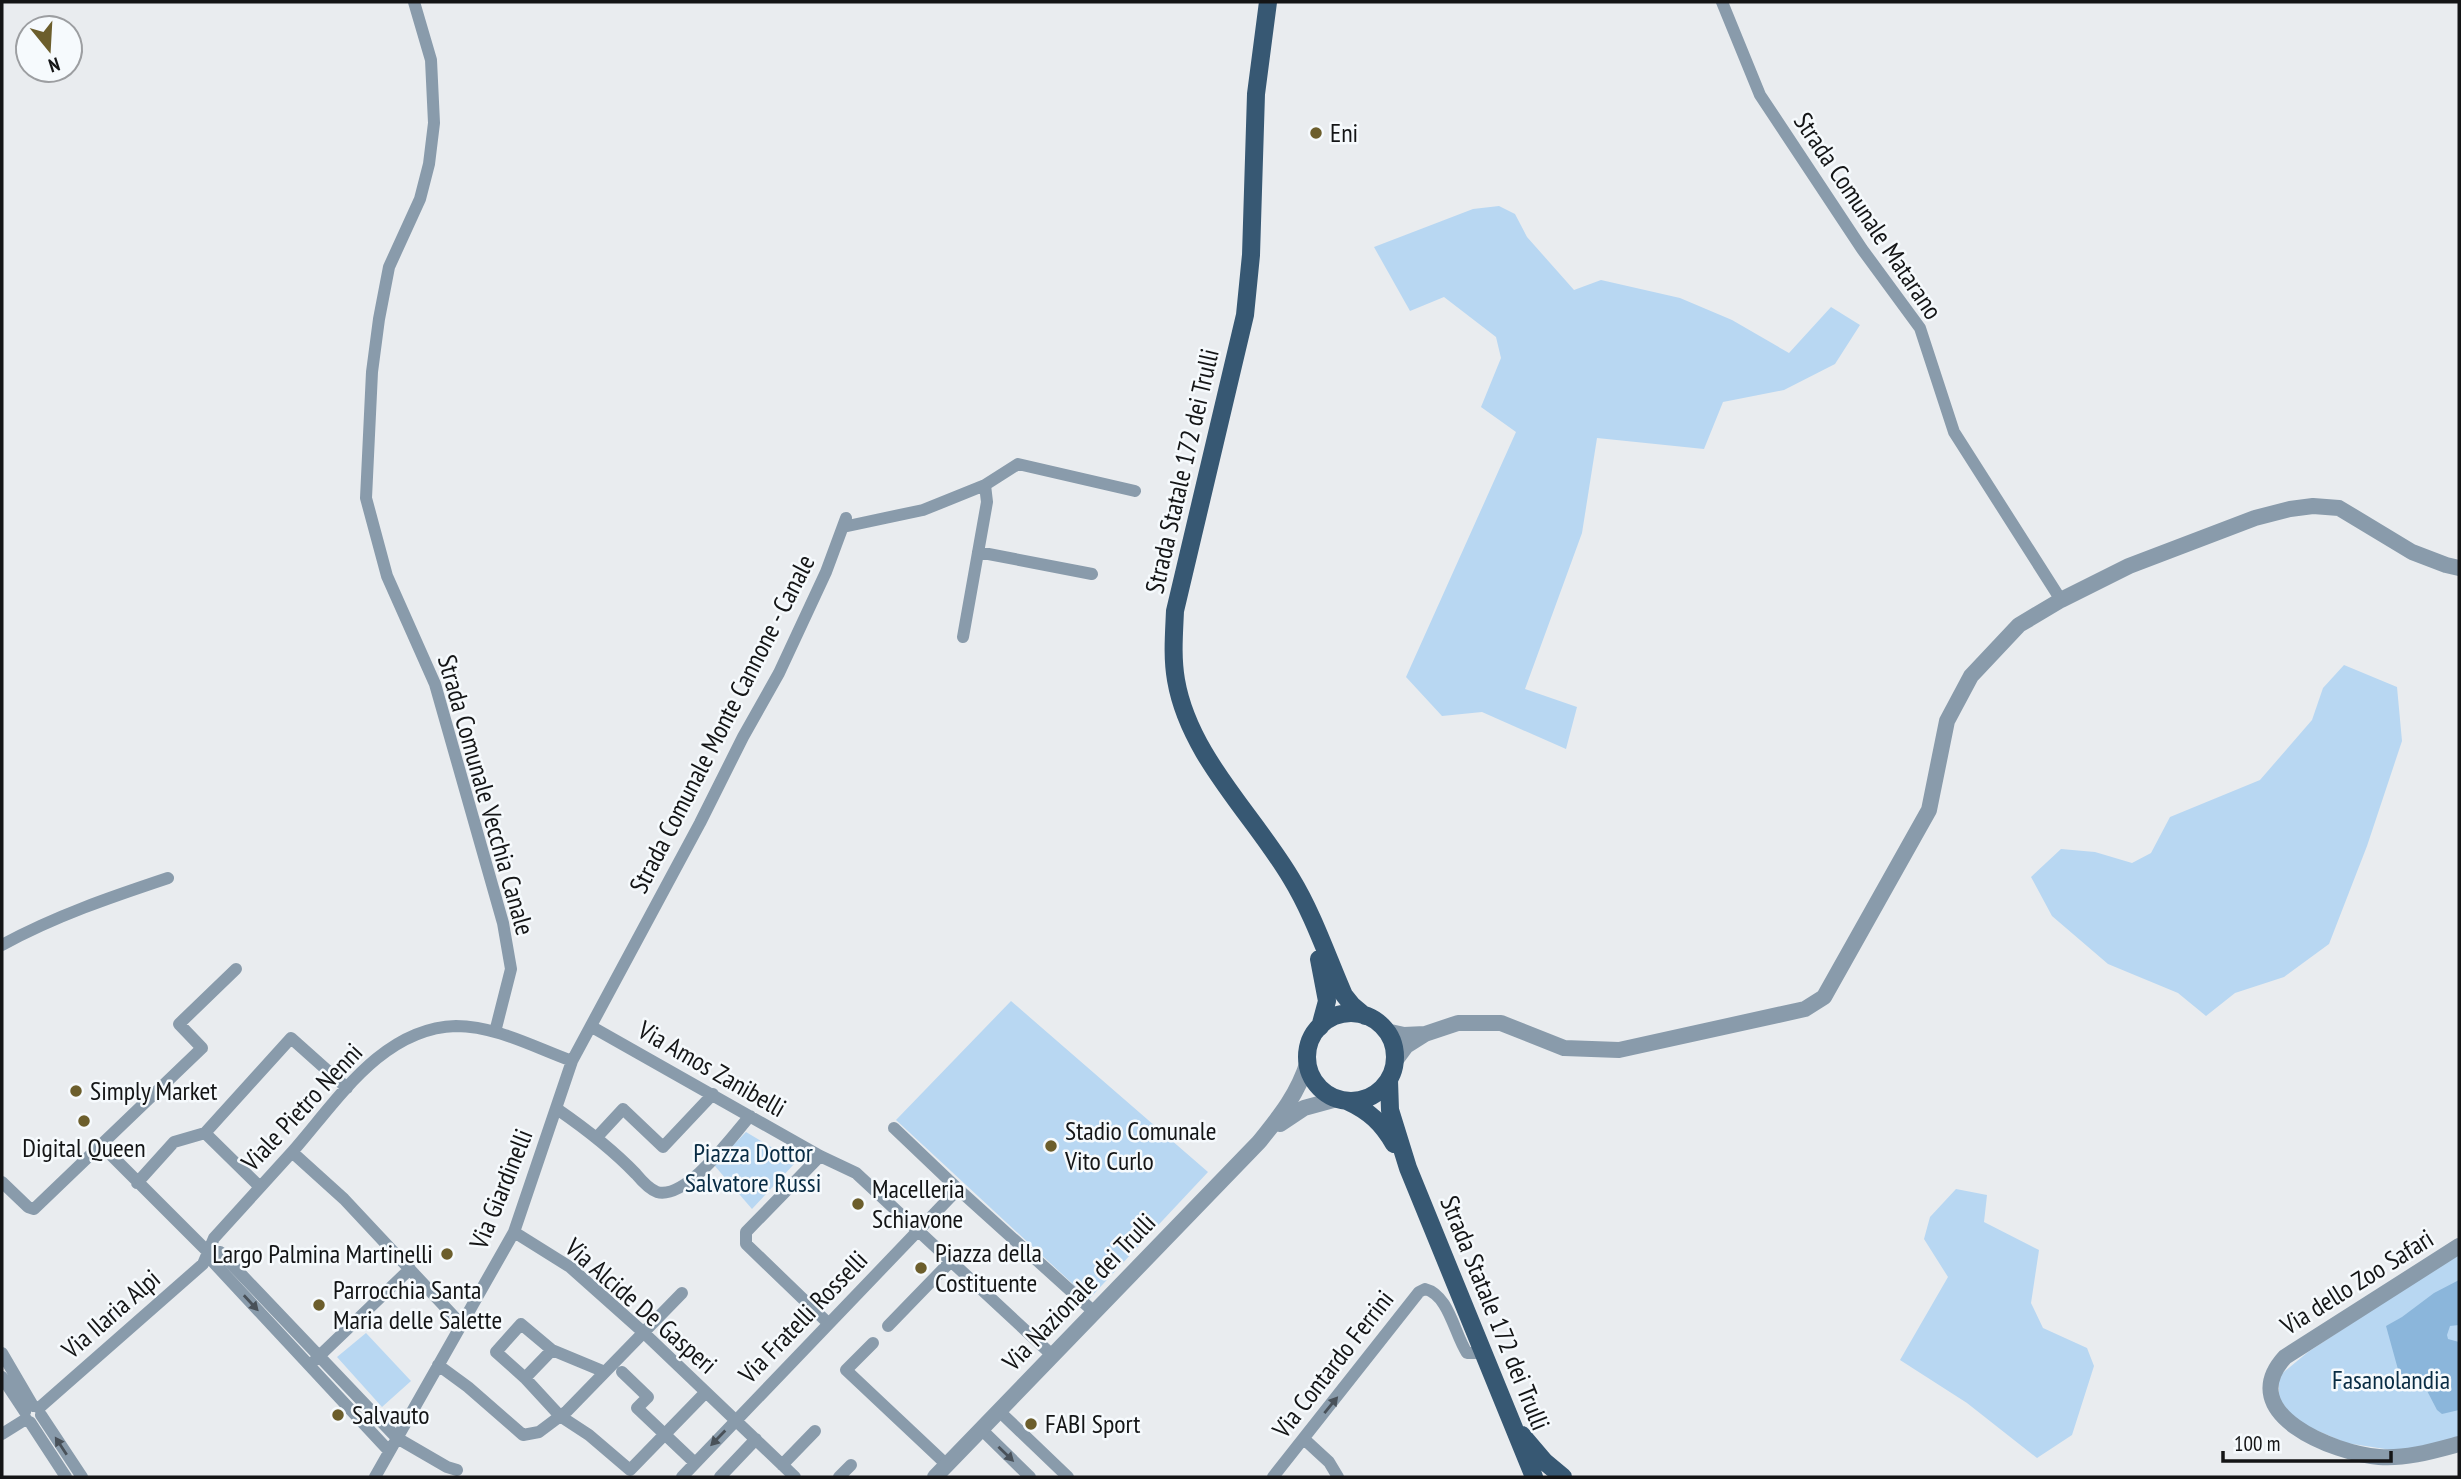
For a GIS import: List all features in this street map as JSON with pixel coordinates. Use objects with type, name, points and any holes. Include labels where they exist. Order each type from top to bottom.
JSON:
[{"type":"main road","name":"Strada Statale 172 dei Trulli","points":[[1268,2],[1256,94],[1251,256],[1245,315],[1175,611],[1173,644],[1177,681],[1186,716],[1207,756],[1291,877],[1344,995],[1365,1016],[1386,1031]]},
{"type":"main road","name":"Strada Statale 172 dei Trulli","points":[[1310,918],[1327,1001],[1320,1027],[1310,1043],[1308,1061],[1315,1081],[1321,1088],[1364,1108],[1377,1118],[1408,1168]]},
{"type":"main road","points":[[1320,1027],[1336,1016],[1365,1016]]},
{"type":"main road","points":[[1386,1031],[1393,1042],[1395,1061]]},
{"type":"main road","name":"Strada Statale 172 dei Trulli","points":[[1395,1061],[1389,1080],[1390,1110],[1408,1168],[1534,1477]]},
{"type":"main road","points":[[1342,1100],[1357,1101],[1375,1094],[1389,1080]]},
{"type":"main road","points":[[1511,1422],[1523,1477]]},
{"type":"main road","points":[[1511,1422],[1545,1462],[1563,1477]]},
{"type":"street","name":"Strada Comunale Vecchia Canale","points":[[414,2],[431,60],[434,123],[429,164],[420,199],[389,267],[379,319],[372,372],[366,498],[387,576],[435,684],[503,923],[511,969],[495,1032]]},
{"type":"street","name":"Strada Comunale Matarano","points":[[1722,2],[1760,95],[1862,249],[1920,328],[1954,432],[2062,600]]},
{"type":"street","points":[[963,637],[987,502],[985,485],[1018,464],[1135,491]]},
{"type":"street","name":"Strada Comunale Monte Cannone - Canale","points":[[634,948],[779,673],[826,572],[844,522],[923,510],[985,485]]},
{"type":"street","points":[[1395,1061],[1406,1045],[1425,1034],[1458,1023],[1501,1023],[1564,1048],[1619,1050],[1805,1009],[1824,997],[1929,810],[1947,721],[1971,676],[2019,625],[2129,566],[2255,518],[2313,506],[2339,509],[2412,552],[2459,568]]},
{"type":"street","points":[[978,552],[1092,574]]},
{"type":"street","points":[[2,945],[36,926],[92,903],[168,878]]},
{"type":"street","name":"Via Giardinelli","points":[[374,1477],[514,1232],[572,1061],[634,948]]},
{"type":"street","points":[[2,1182],[28,1207],[34,1209],[202,1048],[179,1024],[236,969]]},
{"type":"street","name":"Viale Pietro Nenni","points":[[207,1251],[214,1238],[347,1088],[382,1054],[415,1033],[456,1026],[495,1032],[572,1061]]},
{"type":"street","name":"Via Amos Zanibelli","points":[[592,1027],[856,1174],[918,1230]]},
{"type":"street","points":[[1386,1031],[1404,1035],[1425,1034]]},
{"type":"street","points":[[137,1183],[174,1142],[205,1133],[291,1038],[347,1088]]},
{"type":"street","name":"Via Nazionale dei Trulli","points":[[1259,1142],[1293,1097],[1308,1061]]},
{"type":"street","points":[[597,1137],[623,1109],[663,1147],[713,1094]]},
{"type":"street","name":"Via Nazionale dei Trulli","points":[[941,1471],[1259,1142],[1304,1108],[1342,1100]]},
{"type":"street","points":[[557,1109],[597,1137],[657,1192],[673,1190],[687,1184],[750,1116]]},
{"type":"street","points":[[894,1128],[1093,1311]]},
{"type":"street","points":[[205,1133],[260,1187]]},
{"type":"street","points":[[101,1145],[207,1251],[214,1263],[390,1451]]},
{"type":"street","points":[[292,1152],[344,1199],[461,1324]]},
{"type":"street","points":[[820,1156],[746,1232],[746,1244],[828,1323]]},
{"type":"street","name":"Via Fratelli Rosselli","points":[[682,1477],[958,1189]]},
{"type":"street","points":[[918,1230],[1052,1355]]},
{"type":"street","name":"Via Alcide De Gasperi","points":[[514,1232],[569,1267],[643,1332],[756,1439],[787,1473]]},
{"type":"street","name":"Via dello Zoo Safari","points":[[2459,1246],[2285,1357],[2275,1367],[2269,1387],[2278,1412],[2292,1425],[2350,1451],[2379,1457],[2403,1457],[2459,1444]]},
{"type":"street","points":[[207,1251],[220,1252],[397,1438],[457,1471]]},
{"type":"street","name":"Via Ilaria Alpi","points":[[2,1434],[32,1414],[203,1264],[207,1251]]},
{"type":"street","points":[[888,1326],[951,1261]]},
{"type":"street","points":[[309,1366],[410,1269]]},
{"type":"street","name":"Via Contardo Ferrini","points":[[1273,1477],[1412,1299],[1425,1289],[1440,1297],[1467,1353],[1482,1353]]},
{"type":"street","points":[[438,1365],[523,1435],[539,1432],[560,1416],[682,1293]]},
{"type":"street","points":[[605,1372],[552,1350],[521,1324],[496,1352],[525,1378],[560,1416],[589,1435],[629,1470],[705,1393]]},
{"type":"street","points":[[873,1343],[846,1370],[941,1471]]},
{"type":"street","points":[[525,1378],[552,1350]]},
{"type":"street","points":[[2,1353],[66,1477]]},
{"type":"street","points":[[622,1372],[648,1397],[637,1408],[695,1462]]},
{"type":"street","points":[[2,1377],[82,1477]]},
{"type":"street","points":[[999,1411],[1068,1477]]},
{"type":"street","points":[[982,1430],[1030,1477]]},
{"type":"street","points":[[787,1473],[815,1431]]},
{"type":"street","points":[[720,1477],[756,1439]]},
{"type":"street","points":[[1304,1439],[1329,1462],[1338,1477]]},
{"type":"street","points":[[839,1477],[851,1465]]},
{"type":"green space","points":[[1499,206],[1515,214],[1527,237],[1574,290],[1601,280],[1680,298],[1732,320],[1789,353],[1831,307],[1860,325],[1835,364],[1784,390],[1723,402],[1704,449],[1597,438],[1582,533],[1525,689],[1577,707],[1566,749],[1482,712],[1442,716],[1406,677],[1516,432],[1481,407],[1501,358],[1496,337],[1444,297],[1410,311],[1374,247],[1473,209]]},
{"type":"green space","points":[[2344,665],[2397,687],[2402,741],[2367,846],[2329,944],[2284,977],[2235,993],[2206,1016],[2178,993],[2108,964],[2052,916],[2031,877],[2061,849],[2095,852],[2132,863],[2151,853],[2170,817],[2260,780],[2312,720],[2323,688]]},
{"type":"green space","name":"Stadio Comunale Vito Curlo","points":[[1011,1001],[1208,1172],[1089,1299],[896,1120]]},
{"type":"green space","name":"Piazza Dottor Salvatore Russi","points":[[746,1132],[796,1162],[752,1209],[714,1165]]},
{"type":"green space","points":[[1956,1189],[1987,1195],[1984,1222],[2039,1250],[2031,1303],[2043,1328],[2087,1348],[2094,1366],[2072,1435],[2037,1458],[1967,1403],[1900,1360],[1948,1277],[1924,1239],[1930,1217]]},
{"type":"green space","name":"Fasanolandia","points":[[2459,1253],[2459,1438],[2398,1451],[2346,1443],[2295,1421],[2279,1398],[2279,1376],[2308,1352]]},
{"type":"green space","points":[[366,1333],[411,1381],[382,1407],[337,1357]]},
{"type":"shaded area","points":[[2459,1280],[2459,1325],[2450,1326],[2447,1335],[2448,1339],[2459,1342],[2459,1410],[2442,1414],[2437,1410],[2423,1383],[2399,1373],[2386,1326],[2434,1293]]},
{"type":"place","name":"Eni","points":[[1316,133]]},
{"type":"place","name":"Simply Market","points":[[76,1091]]},
{"type":"place","name":"Digital Queen","points":[[84,1121]]},
{"type":"place","name":"Stadio Comunale Vito Curlo","points":[[1051,1146]]},
{"type":"place","name":"Macelleria Schiavone","points":[[858,1204]]},
{"type":"place","name":"Largo Palmina Martinelli","points":[[447,1254]]},
{"type":"place","name":"Piazza della Costituente","points":[[921,1268]]},
{"type":"place","name":"Parrocchia Santa Maria delle Salette","points":[[319,1305]]},
{"type":"place","name":"Salvauto","points":[[338,1415]]},
{"type":"place","name":"FABI Sport","points":[[1031,1424]]}]
